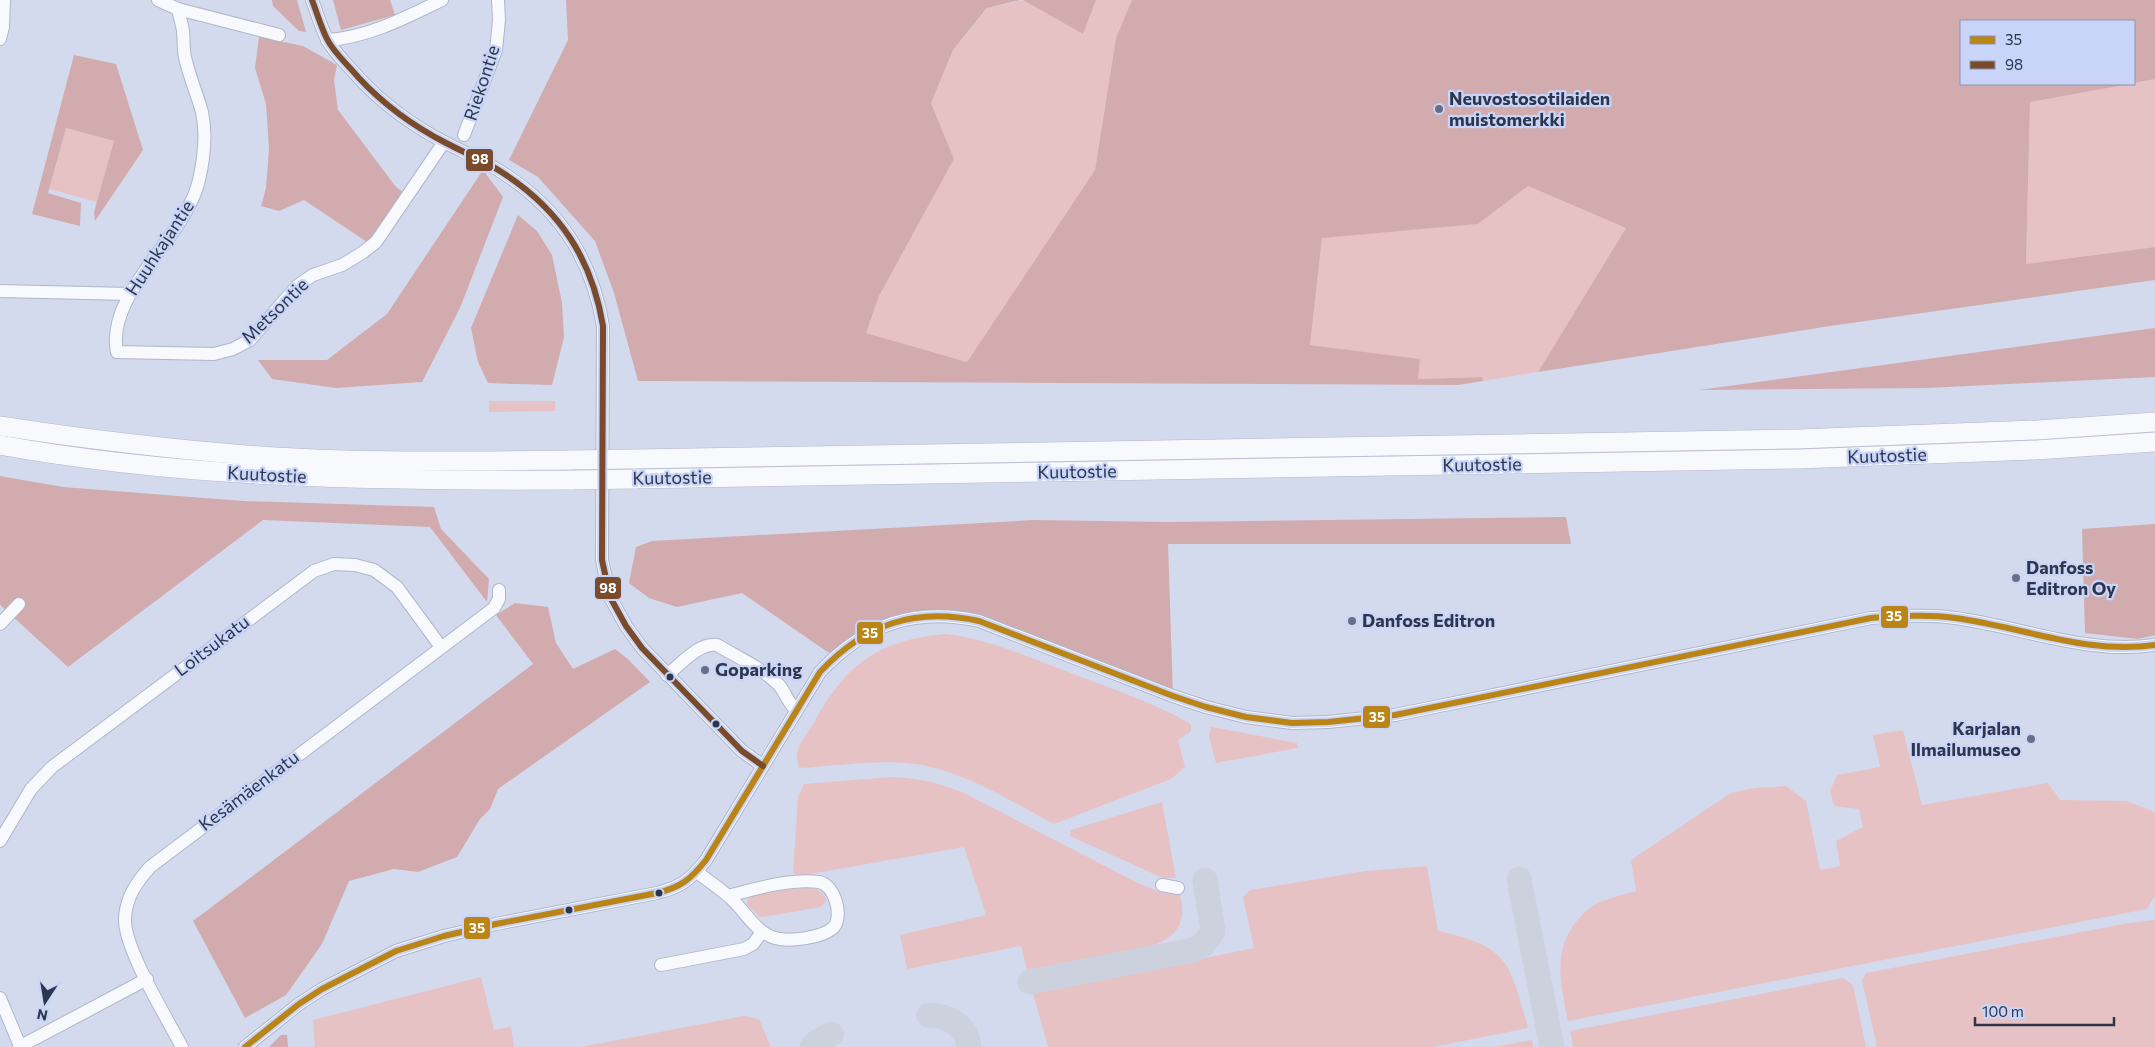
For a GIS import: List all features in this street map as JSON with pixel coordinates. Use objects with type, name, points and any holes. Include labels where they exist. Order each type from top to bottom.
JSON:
[{"type":"highway","points":[[0,417],[197,451]]},
{"type":"highway","name":"Kuutostie","points":[[0,426],[106,442],[197,451],[339,460],[428,462],[1798,440],[2027,430],[2155,422]]},
{"type":"highway","name":"Kuutostie","points":[[0,445],[92,459],[192,470],[342,479],[572,480],[1788,460],[2036,450],[2155,442]]},
{"type":"highway","points":[[0,453],[95,465],[192,470]]},
{"type":"street","points":[[0,39],[4,27],[4,0]]},
{"type":"street","points":[[158,0],[178,9],[279,35]]},
{"type":"street","points":[[312,0],[327,40],[369,88],[401,116],[444,142],[502,172],[529,192],[561,223],[588,268],[598,298],[603,326],[602,560],[610,597],[626,626],[642,648],[742,751],[763,766]]},
{"type":"street","points":[[327,40],[356,35],[403,19],[442,0]]},
{"type":"street","name":"Riekontie","points":[[464,135],[496,50],[499,20],[498,0]]},
{"type":"street","name":"Huuhkajantie","points":[[115,341],[119,318],[130,294],[183,218],[193,200],[204,152],[205,133],[202,112],[184,57],[183,29],[178,9]]},
{"type":"street","name":"Metsontie","points":[[115,341],[117,352],[214,354],[234,349],[250,340],[297,286],[313,275],[342,265],[362,254],[376,242],[444,142]]},
{"type":"street","points":[[0,291],[130,294]]},
{"type":"street","name":"Loitsukatu","points":[[0,841],[31,790],[52,767],[314,571],[334,564],[355,565],[374,570],[397,587],[441,647]]},
{"type":"street","name":"Kesämäenkatu","points":[[182,1047],[131,948],[125,919],[130,895],[136,883],[150,867],[494,608],[499,599],[500,590]]},
{"type":"street","points":[[0,624],[19,604]]},
{"type":"street","points":[[245,1047],[291,1010],[322,989],[396,951],[444,936],[672,889],[684,884],[706,860],[796,710],[825,666],[836,655],[868,632],[909,618],[934,616],[961,617],[979,621],[1206,707],[1246,717],[1292,723],[1341,722],[1395,715],[1871,618],[1919,615],[1955,618],[2107,648],[2136,648],[2155,645]]},
{"type":"street","points":[[668,675],[703,647],[711,644],[716,645],[772,678],[781,687],[788,704],[796,710]]},
{"type":"street","points":[[697,872],[728,896],[762,932],[774,938],[790,940],[815,936],[833,928],[836,923],[837,913],[834,892],[829,886],[819,882],[784,883],[728,896]]},
{"type":"street","points":[[1162,885],[1178,888]]},
{"type":"street","points":[[661,965],[744,949],[753,944],[762,932]]},
{"type":"street","points":[[0,998],[20,1046],[147,980]]},
{"type":"shaded area","points":[[272,0],[297,0],[306,32],[299,31],[273,6]]},
{"type":"shaded area","points":[[333,0],[390,0],[395,15],[341,30]]},
{"type":"shaded area","points":[[566,0],[1020,0],[987,8],[953,50],[931,103],[954,159],[879,296],[866,333],[967,362],[1095,170],[1116,38],[1132,0],[2155,0],[2155,79],[2135,83],[2135,20],[1960,20],[1960,85],[2124,85],[2030,102],[2026,264],[2155,247],[2155,280],[1830,326],[1538,372],[1626,228],[1528,186],[1478,224],[1322,238],[1310,345],[1420,359],[1418,379],[1482,377],[1483,381],[1458,385],[638,381],[614,293],[595,241],[538,177],[509,160],[568,40]]},
{"type":"shaded area","points":[[1023,0],[1083,34],[1096,0],[1132,0],[1116,38],[1095,170],[967,362],[866,333],[879,296],[954,159],[931,103],[953,50],[988,8]]},
{"type":"shaded area","points":[[1023,0],[1096,0],[1083,34]]},
{"type":"shaded area","points":[[259,37],[303,46],[337,65],[334,80],[338,110],[396,187],[404,193],[367,242],[304,200],[279,211],[261,206],[266,188],[269,149],[266,104],[255,68]]},
{"type":"shaded area","points":[[74,55],[116,64],[143,150],[95,221],[94,212],[114,141],[66,128],[48,193],[81,203],[80,226],[32,214]]},
{"type":"shaded area","points":[[2155,79],[2155,247],[2026,264],[2030,102],[2122,85],[2135,85],[2135,83]]},
{"type":"shaded area","points":[[66,128],[114,141],[97,202],[49,189]]},
{"type":"shaded area","points":[[483,170],[503,197],[460,308],[422,382],[336,388],[272,379],[258,360],[327,360],[387,314]]},
{"type":"shaded area","points":[[1528,186],[1626,228],[1538,372],[1483,381],[1481,377],[1417,379],[1420,359],[1310,345],[1322,237],[1478,224]]},
{"type":"shaded area","points":[[518,215],[537,231],[552,255],[562,303],[564,337],[552,385],[488,383],[478,362],[471,328]]},
{"type":"shaded area","points":[[2155,328],[2155,377],[1927,388],[1699,390]]},
{"type":"shaded area","points":[[489,401],[555,401],[555,411],[489,412]]},
{"type":"shaded area","points":[[0,476],[63,487],[243,501],[434,507],[441,529],[489,579],[487,602],[430,527],[263,520],[68,667],[0,605]]},
{"type":"shaded area","points":[[1566,517],[1571,544],[1168,544],[1173,696],[979,621],[909,618],[836,655],[826,651],[742,593],[677,607],[649,598],[629,583],[636,547],[652,541],[1034,520],[1168,522]]},
{"type":"shaded area","points":[[2155,524],[2155,635],[2138,639],[2085,633],[2082,529]]},
{"type":"shaded area","points":[[515,603],[548,607],[556,643],[573,669],[615,649],[629,660],[650,682],[498,789],[490,809],[480,819],[457,857],[418,872],[394,869],[349,881],[322,944],[286,995],[245,1018],[193,921],[533,664],[496,615]]},
{"type":"shaded area","points":[[944,634],[992,644],[1023,654],[1146,702],[1191,724],[1191,731],[1178,740],[1185,767],[1171,779],[1054,824],[973,782],[939,769],[922,765],[877,762],[799,768],[797,755],[802,741],[838,685],[852,671],[866,659],[882,650],[920,637]]},
{"type":"shaded area","points":[[1211,727],[1297,743],[1298,748],[1216,763],[1209,736]]},
{"type":"shaded area","points":[[1903,730],[1922,805],[2048,783],[2060,800],[2126,801],[2155,812],[2155,896],[2147,909],[1568,1021],[1560,970],[1561,957],[1568,933],[1583,914],[1596,904],[1636,891],[1631,860],[1731,793],[1755,788],[1786,786],[1806,801],[1820,870],[1840,866],[1836,841],[1863,827],[1859,809],[1834,806],[1830,791],[1837,775],[1880,767],[1873,735]]},
{"type":"shaded area","points":[[893,777],[929,782],[964,793],[1138,883],[1160,892],[1180,895],[1182,913],[1178,927],[1168,938],[1152,946],[1027,970],[1021,946],[907,969],[900,935],[986,915],[964,847],[799,876],[793,873],[798,797],[804,784]]},
{"type":"shaded area","points":[[1162,802],[1176,878],[1163,878],[1070,836],[1071,830]]},
{"type":"shaded area","points":[[1427,866],[1438,931],[1479,943],[1493,951],[1503,961],[1516,988],[1528,1028],[1433,1047],[1048,1047],[1033,993],[1254,948],[1243,897],[1250,890],[1366,871]]},
{"type":"shaded area","points":[[809,888],[821,892],[825,897],[824,904],[820,907],[760,917],[747,905],[748,899],[754,893]]},
{"type":"shaded area","points":[[2155,920],[2155,1047],[1877,1047],[1862,980],[1866,973],[2129,923]]},
{"type":"shaded area","points":[[481,977],[494,1030],[511,1027],[514,1047],[315,1047],[313,1020]]},
{"type":"shaded area","points":[[1843,978],[1853,985],[1866,1047],[1573,1047],[1570,1031]]},
{"type":"shaded area","points":[[744,1016],[759,1019],[771,1047],[581,1047]]},
{"type":"shaded area","points":[[281,1035],[287,1035],[288,1047],[269,1047]]},
{"type":"shaded area","points":[[1532,1040],[1533,1047],[1494,1047]]},
{"type":"taxiway","points":[[1519,879],[1552,1047]]},
{"type":"taxiway","points":[[1030,982],[1193,950],[1203,945],[1213,931],[1205,880]]},
{"type":"taxiway","points":[[929,1015],[943,1017],[956,1024],[965,1033],[969,1047]]},
{"type":"taxiway","points":[[812,1047],[831,1034]]},
{"type":"transit line","name":"98","points":[[312,0],[330,44],[358,77],[399,114],[446,143],[503,173],[523,187],[557,220],[582,258],[591,279],[603,326],[602,560],[610,597],[626,626],[642,648],[742,751],[763,766]]},
{"type":"transit line","name":"35","points":[[245,1047],[299,1004],[322,989],[396,951],[444,936],[496,924],[657,893],[684,882],[706,860],[820,672],[837,655],[873,631],[892,623],[912,618],[933,616],[956,617],[979,621],[1206,707],[1246,717],[1292,723],[1328,722],[1395,715],[1871,618],[1945,617],[1980,622],[2080,643],[2130,647],[2155,645]]},
{"type":"place","name":"Neuvostosotilaiden muistomerkki","points":[[1439,109]]},
{"type":"place","name":"Danfoss Editron Oy","points":[[2016,578]]},
{"type":"place","name":"Danfoss Editron","points":[[1352,621]]},
{"type":"place","name":"Goparking","points":[[705,670]]},
{"type":"place","name":"Karjalan Ilmailumuseo","points":[[2031,739]]}]
